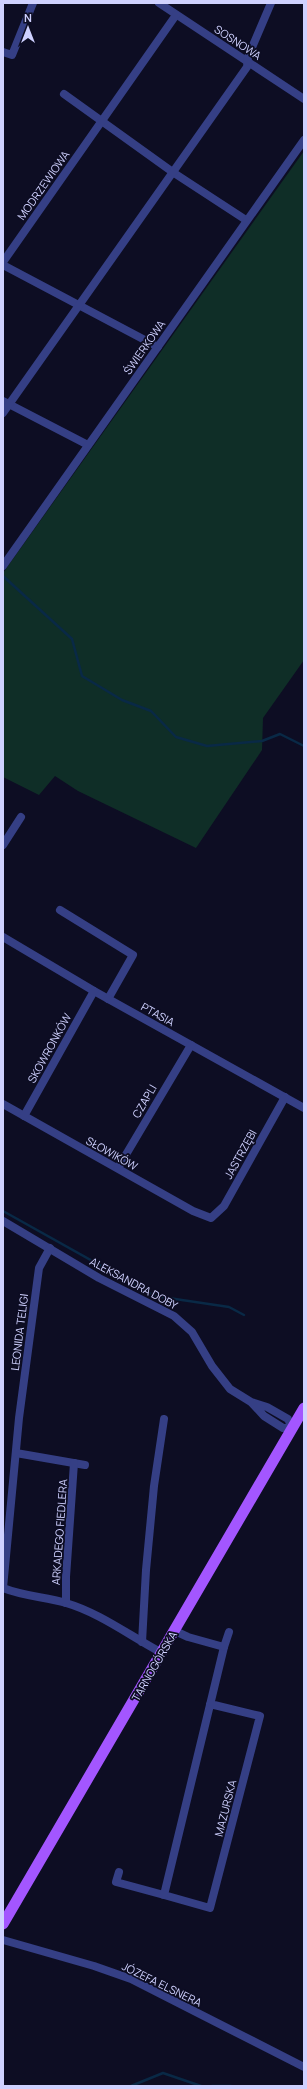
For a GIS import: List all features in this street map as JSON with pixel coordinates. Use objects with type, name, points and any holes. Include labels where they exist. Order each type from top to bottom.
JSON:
[{"type":"main road","name":"TARNOGÓRSKA","points":[[3,1924],[304,1408]]},
{"type":"street","points":[[3,52],[12,55],[33,3]]},
{"type":"street","name":"SOSNOWA","points":[[159,3],[169,6],[176,15],[304,99]]},
{"type":"street","points":[[3,413],[6,403],[80,307],[247,68],[248,57],[271,3]]},
{"type":"street","name":"MODRZEWIOWA","points":[[3,262],[176,15]]},
{"type":"street","points":[[64,94],[174,172],[246,220]]},
{"type":"street","name":"ŚWIERKOWA","points":[[3,566],[246,220],[304,140]]},
{"type":"street","points":[[3,265],[158,347]]},
{"type":"street","points":[[6,403],[21,409],[88,445]]},
{"type":"street","points":[[3,845],[20,817]]},
{"type":"street","points":[[60,910],[133,955],[108,999]]},
{"type":"street","name":"PTASIA","points":[[3,937],[108,999],[304,1108]]},
{"type":"street","name":"SKOWRONKÓW","points":[[24,1116],[94,991]]},
{"type":"street","name":"CZAPLI","points":[[118,1168],[191,1045]]},
{"type":"street","name":"JASTRZĘBI","points":[[211,1218],[224,1206],[285,1097]]},
{"type":"street","name":"SŁOWIKÓW","points":[[3,1104],[193,1211],[211,1218]]},
{"type":"street","name":"ALEKSANDRA DOBY","points":[[3,1221],[99,1278],[174,1316],[192,1332],[220,1378],[230,1389],[251,1402],[267,1407],[288,1419],[292,1428]]},
{"type":"street","name":"LEONIDA TELIGI","points":[[3,1588],[16,1453],[39,1268],[50,1248]]},
{"type":"street","points":[[142,1642],[146,1570],[154,1486],[164,1419]]},
{"type":"street","points":[[16,1453],[85,1464]]},
{"type":"street","name":"ARKADEGO FIEDLERA","points":[[66,1603],[66,1577],[74,1463]]},
{"type":"street","points":[[3,1588],[14,1592],[66,1603],[91,1612],[162,1653]]},
{"type":"street","points":[[174,1631],[188,1637],[224,1647]]},
{"type":"street","points":[[164,1895],[224,1647],[229,1632]]},
{"type":"street","name":"MAZURSKA","points":[[118,1872],[116,1882],[210,1908],[260,1716],[210,1704]]},
{"type":"street","name":"JÓZEFA ELSNERA","points":[[3,1940],[94,1966],[131,1980],[304,2067]]},
{"type":"green space","points":[[304,151],[304,660],[263,718],[262,750],[196,848],[78,791],[55,776],[39,795],[3,777],[3,573]]},
{"type":"waterway","points":[[3,576],[72,639],[82,676],[122,700],[151,711],[176,737],[207,746],[262,741],[280,734],[304,746]]},
{"type":"waterway","points":[[3,1211],[155,1296],[229,1307],[244,1315]]},
{"type":"waterway","points":[[131,2086],[163,2073],[201,2086]]},
{"type":"waterway","points":[[212,2086],[231,2086]]}]
